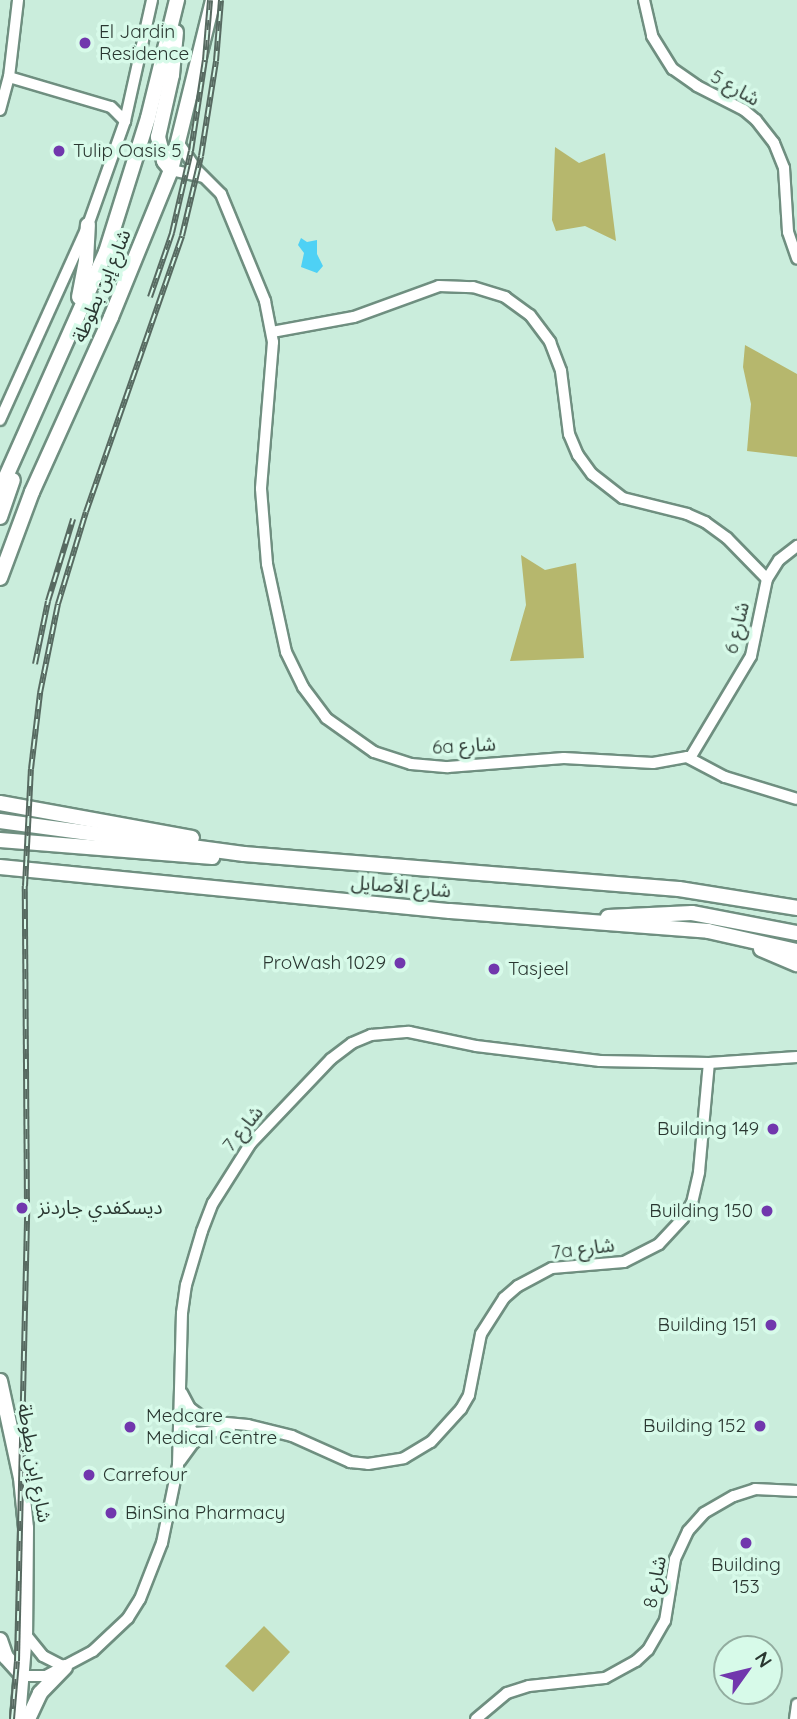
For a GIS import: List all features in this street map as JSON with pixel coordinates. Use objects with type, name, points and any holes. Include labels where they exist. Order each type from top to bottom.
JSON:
[{"type":"main road","name":"شارع إبن بطوطة","points":[[0,490],[106,252],[148,118],[177,0]]},
{"type":"main road","name":"شارع إبن بطوطة","points":[[0,578],[32,492],[111,317],[171,170],[213,0]]},
{"type":"main road","points":[[171,170],[164,160],[158,137],[175,53],[174,17]]},
{"type":"main road","points":[[71,334],[86,261],[88,225]]},
{"type":"main road","points":[[0,468],[32,415]]},
{"type":"main road","points":[[0,517],[32,415]]},
{"type":"main road","points":[[0,803],[210,841],[275,857]]},
{"type":"main road","name":"شارع الأصايل","points":[[0,821],[244,854],[679,889],[794,907]]},
{"type":"main road","points":[[0,840],[195,858],[244,854]]},
{"type":"main road","name":"شارع الأصايل","points":[[0,867],[51,874],[727,935],[797,951]]},
{"type":"main road","points":[[0,877],[51,874]]},
{"type":"main road","points":[[576,921],[632,914],[692,913],[797,933]]},
{"type":"main road","points":[[727,935],[797,964]]},
{"type":"main road","name":"شارع إبن بطوطة","points":[[0,1381],[24,1502],[27,1554],[23,1676],[18,1719]]},
{"type":"main road","points":[[0,1640],[6,1657],[23,1676]]},
{"type":"main road","points":[[28,1719],[40,1693],[65,1667]]},
{"type":"street","points":[[0,110],[9,76],[18,0]]},
{"type":"street","points":[[0,420],[88,225],[125,121],[152,0]]},
{"type":"street","name":"شارع 5","points":[[644,0],[652,36],[673,69],[697,86],[744,110],[774,143],[784,168],[788,232],[797,258]]},
{"type":"street","points":[[9,76],[111,107],[125,121]]},
{"type":"street","points":[[6,92],[32,85]]},
{"type":"street","points":[[111,107],[131,97]]},
{"type":"street","name":"6a شارع","points":[[178,142],[203,177],[221,194],[260,285],[272,332],[261,489],[267,564],[286,652],[303,687],[327,718],[374,752],[430,767],[544,758],[653,763],[690,758]]},
{"type":"street","points":[[171,170],[203,177]]},
{"type":"street","points":[[272,332],[354,317],[439,286],[473,287],[505,297],[530,315],[550,342],[561,371],[569,434],[578,456],[593,474],[624,498],[687,514],[705,522],[727,538],[767,579]]},
{"type":"street","name":"شارع 6","points":[[690,758],[751,656],[767,579],[779,561],[797,546]]},
{"type":"street","points":[[690,758],[726,777],[797,799]]},
{"type":"street","name":"شارع 7","points":[[23,1676],[46,1676],[111,1637],[140,1599],[162,1543],[178,1465],[182,1426],[180,1341],[186,1285],[213,1203],[243,1154],[270,1121],[331,1059],[352,1043],[371,1035],[409,1032],[550,1057],[709,1063],[797,1057]]},
{"type":"street","name":"7a شارع","points":[[182,1426],[195,1420],[258,1428],[292,1436],[350,1462],[368,1464],[404,1458],[431,1442],[453,1421],[469,1395],[481,1334],[491,1315],[511,1292],[534,1276],[552,1268],[624,1262],[659,1244],[683,1218],[692,1203],[699,1172],[709,1063]]},
{"type":"street","points":[[181,1389],[190,1408],[206,1421]]},
{"type":"street","name":"7a شارع","points":[[182,1426],[195,1433],[258,1428]]},
{"type":"street","points":[[178,1465],[192,1443],[207,1433]]},
{"type":"street","name":"شارع 8","points":[[476,1719],[508,1693],[529,1685],[592,1682],[623,1671],[648,1650],[665,1621],[675,1559],[688,1531],[704,1513],[734,1496],[755,1489],[797,1491]]},
{"type":"street","points":[[25,1633],[43,1656],[65,1667]]},
{"type":"street","points":[[795,1719],[797,1704]]},
{"type":"shaded area","points":[[555,147],[579,163],[605,153],[616,241],[585,226],[556,231],[552,220]]},
{"type":"shaded area","points":[[745,345],[797,374],[797,457],[747,451],[751,404],[743,367]]},
{"type":"shaded area","points":[[521,555],[545,570],[576,563],[584,658],[510,661],[526,605]]},
{"type":"shaded area","points":[[264,1626],[290,1652],[253,1692],[225,1666]]},
{"type":"water","points":[[301,238],[307,242],[317,240],[317,254],[323,266],[317,273],[301,267],[304,253],[298,245]]},
{"type":"railway","points":[[150,297],[172,233],[191,151],[205,60],[210,0]]},
{"type":"railway","points":[[12,1719],[17,1661],[27,1209],[25,886],[31,769],[40,693],[58,604],[86,512],[182,236],[201,156],[216,61],[221,0]]},
{"type":"railway","points":[[35,664],[48,601],[73,519]]},
{"type":"place","name":"El Jardin Residence","points":[[85,43]]},
{"type":"place","name":"Tulip Oasis 5","points":[[59,151]]},
{"type":"place","name":"ProWash 1029","points":[[400,963]]},
{"type":"place","name":"Tasjeel","points":[[494,969]]},
{"type":"place","name":"Building 149","points":[[773,1129]]},
{"type":"place","name":"ديسكفدي جاردنز","points":[[22,1208]]},
{"type":"place","name":"Building 150","points":[[767,1211]]},
{"type":"place","name":"Building 151","points":[[771,1325]]},
{"type":"place","name":"Building 152","points":[[760,1426]]},
{"type":"place","name":"Medcare Medical Centre","points":[[130,1427]]},
{"type":"place","name":"Carrefour","points":[[89,1475]]},
{"type":"place","name":"BinSina Pharmacy","points":[[111,1513]]},
{"type":"place","name":"Building 153","points":[[746,1543]]}]
